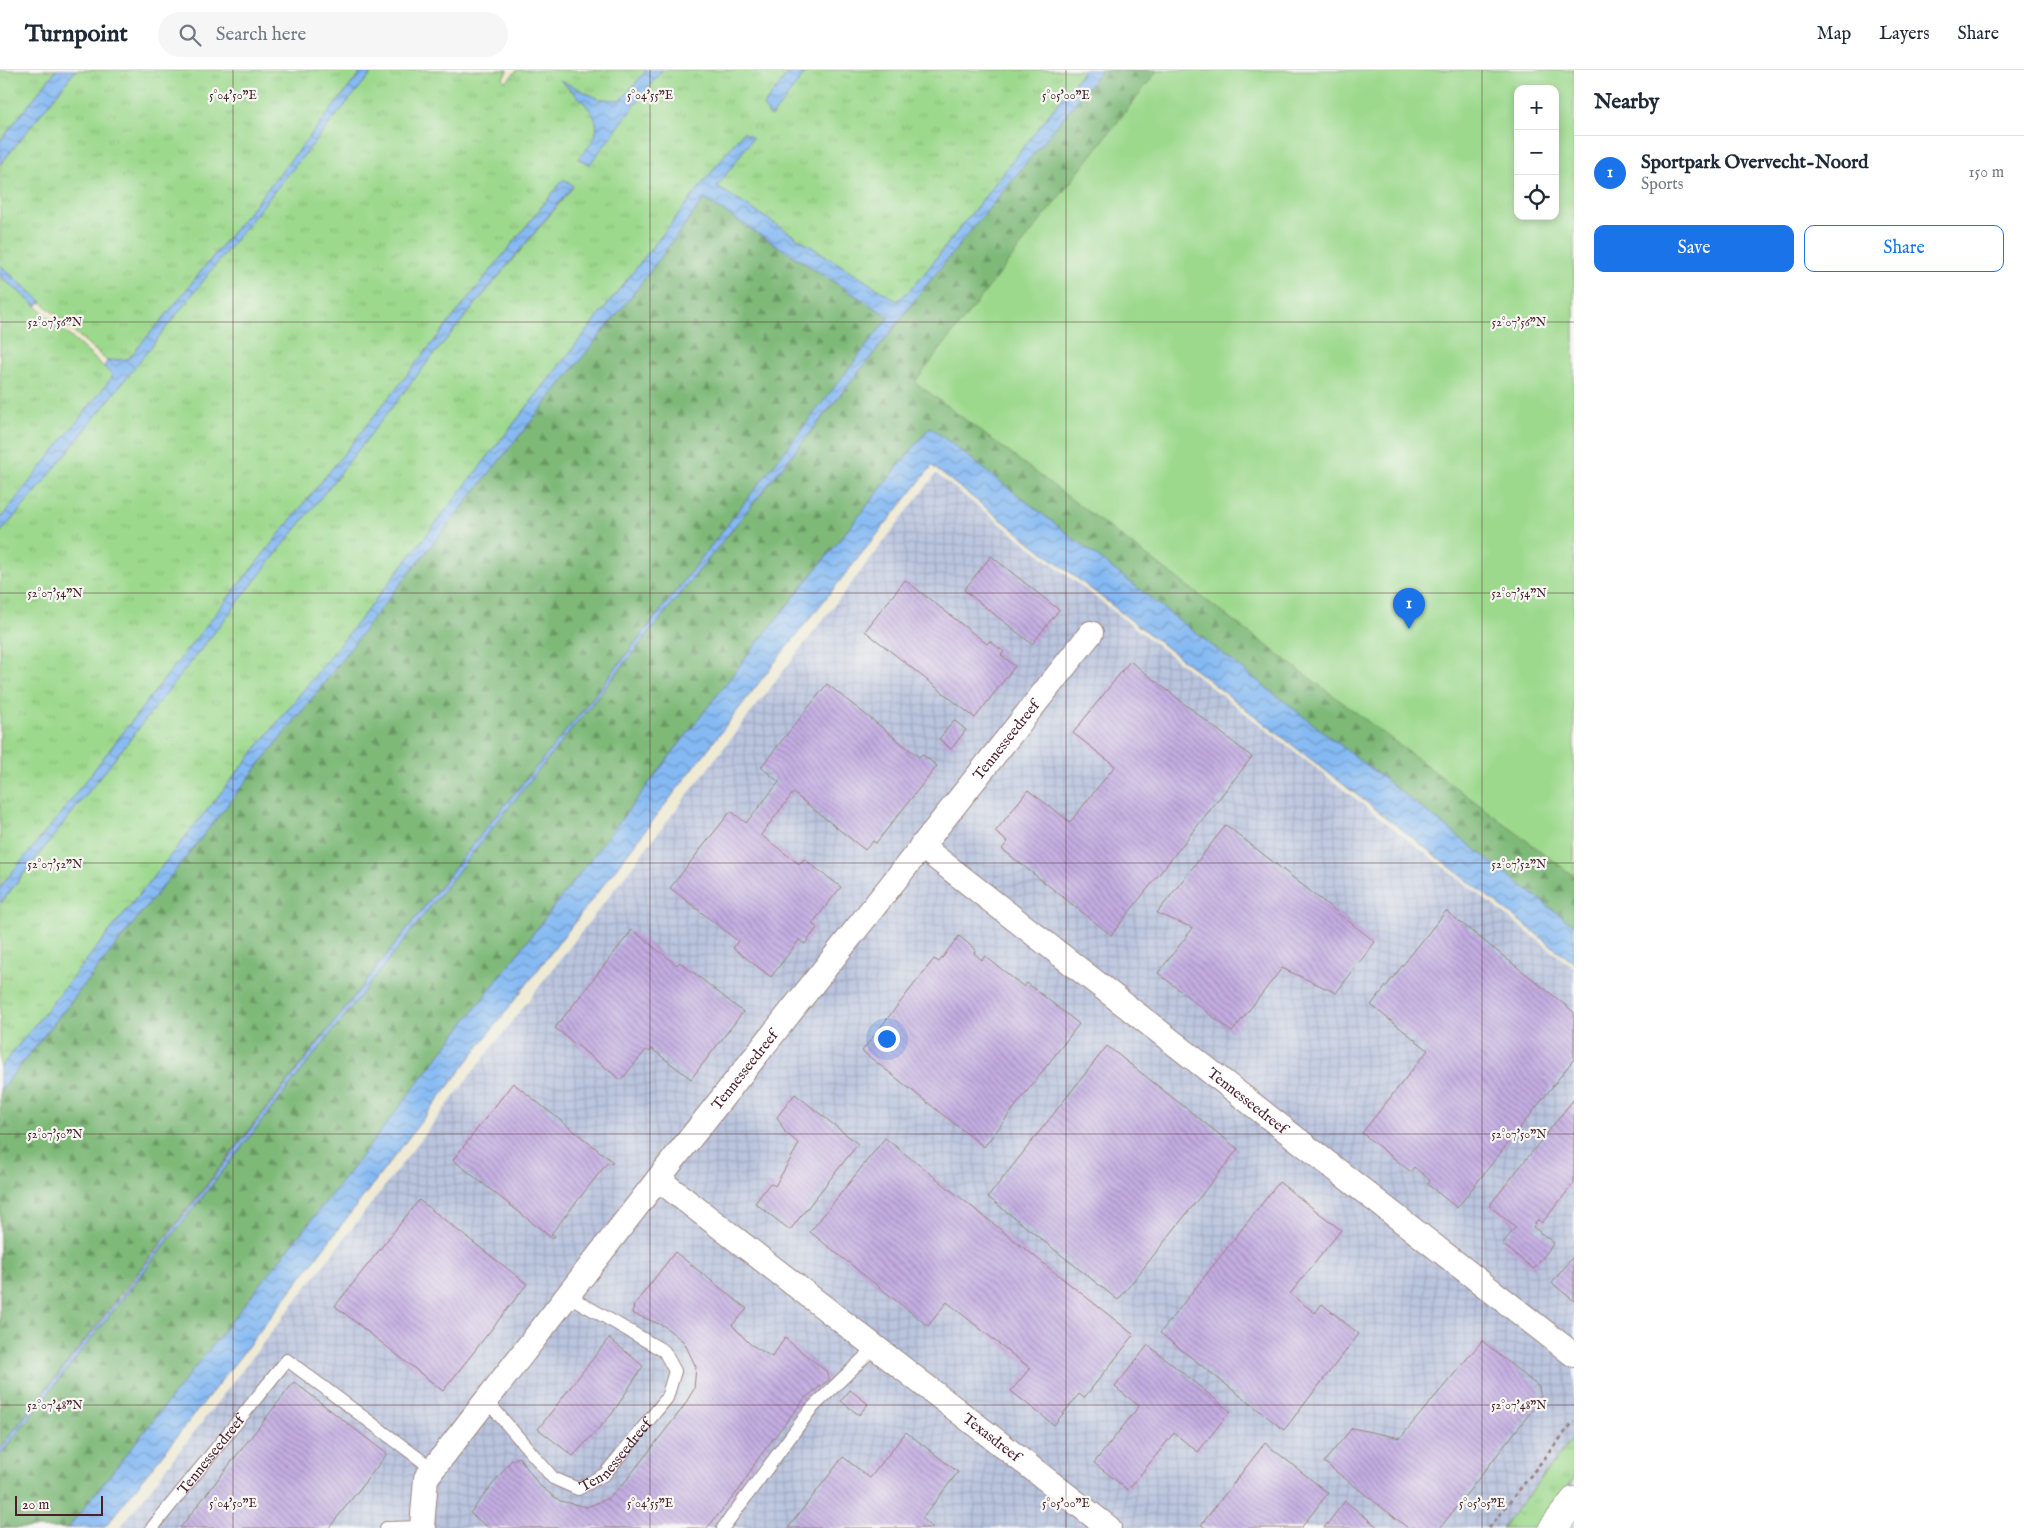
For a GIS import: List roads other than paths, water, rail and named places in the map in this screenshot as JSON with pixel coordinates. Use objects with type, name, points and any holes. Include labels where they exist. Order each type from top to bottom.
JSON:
[{"type":"street","name":"Tennesseedreef","points":[[423,1527],[426,1478],[658,1179],[1091,632]]},
{"type":"street","name":"Tennesseedreef","points":[[921,846],[1574,1355]]},
{"type":"street","name":"Texasdreef","points":[[658,1179],[1109,1528]]},
{"type":"street","points":[[1553,1528],[1574,1501]]},
{"type":"lane","name":"Tennesseedreef","points":[[487,1401],[553,1478],[578,1489],[605,1474],[667,1398],[675,1371],[664,1351],[567,1295]]},
{"type":"lane","points":[[724,1528],[811,1409],[875,1347]]},
{"type":"lane","name":"Tennesseedreef","points":[[152,1528],[287,1360],[433,1469]]},
{"type":"lane","name":"Tennesseedreef","points":[[386,1528],[423,1527]]},
{"type":"water","points":[[56,70],[76,70],[0,165],[0,141]]},
{"type":"water","points":[[363,70],[374,70],[276,189],[35,493],[0,533],[0,519],[113,376],[104,367],[107,361],[128,359],[166,315]]},
{"type":"water","points":[[647,70],[662,70],[590,164],[578,159],[593,140],[597,125],[595,118],[585,104],[560,80],[599,99],[621,100]]},
{"type":"water","points":[[791,70],[808,70],[771,117],[763,106]]},
{"type":"water","points":[[1084,70],[1102,70],[916,298],[886,338],[489,832],[0,1455],[0,1448],[485,829],[580,714],[889,317],[704,199],[630,298],[374,617],[318,691],[0,1091],[0,1068],[362,617],[743,132],[753,138],[717,187],[897,301],[924,274]]},
{"type":"water","points":[[564,179],[573,186],[430,359],[0,904],[0,887],[57,818],[193,642]]},
{"type":"water","points":[[0,265],[42,302],[36,306],[0,276]]},
{"type":"water","points":[[930,427],[1574,926],[1574,963],[932,466],[778,658],[239,1358],[104,1528],[68,1528],[350,1171],[758,642]]},
{"type":"place","name":"Sportpark Overvecht-Noord","points":[[1409,629]]}]
